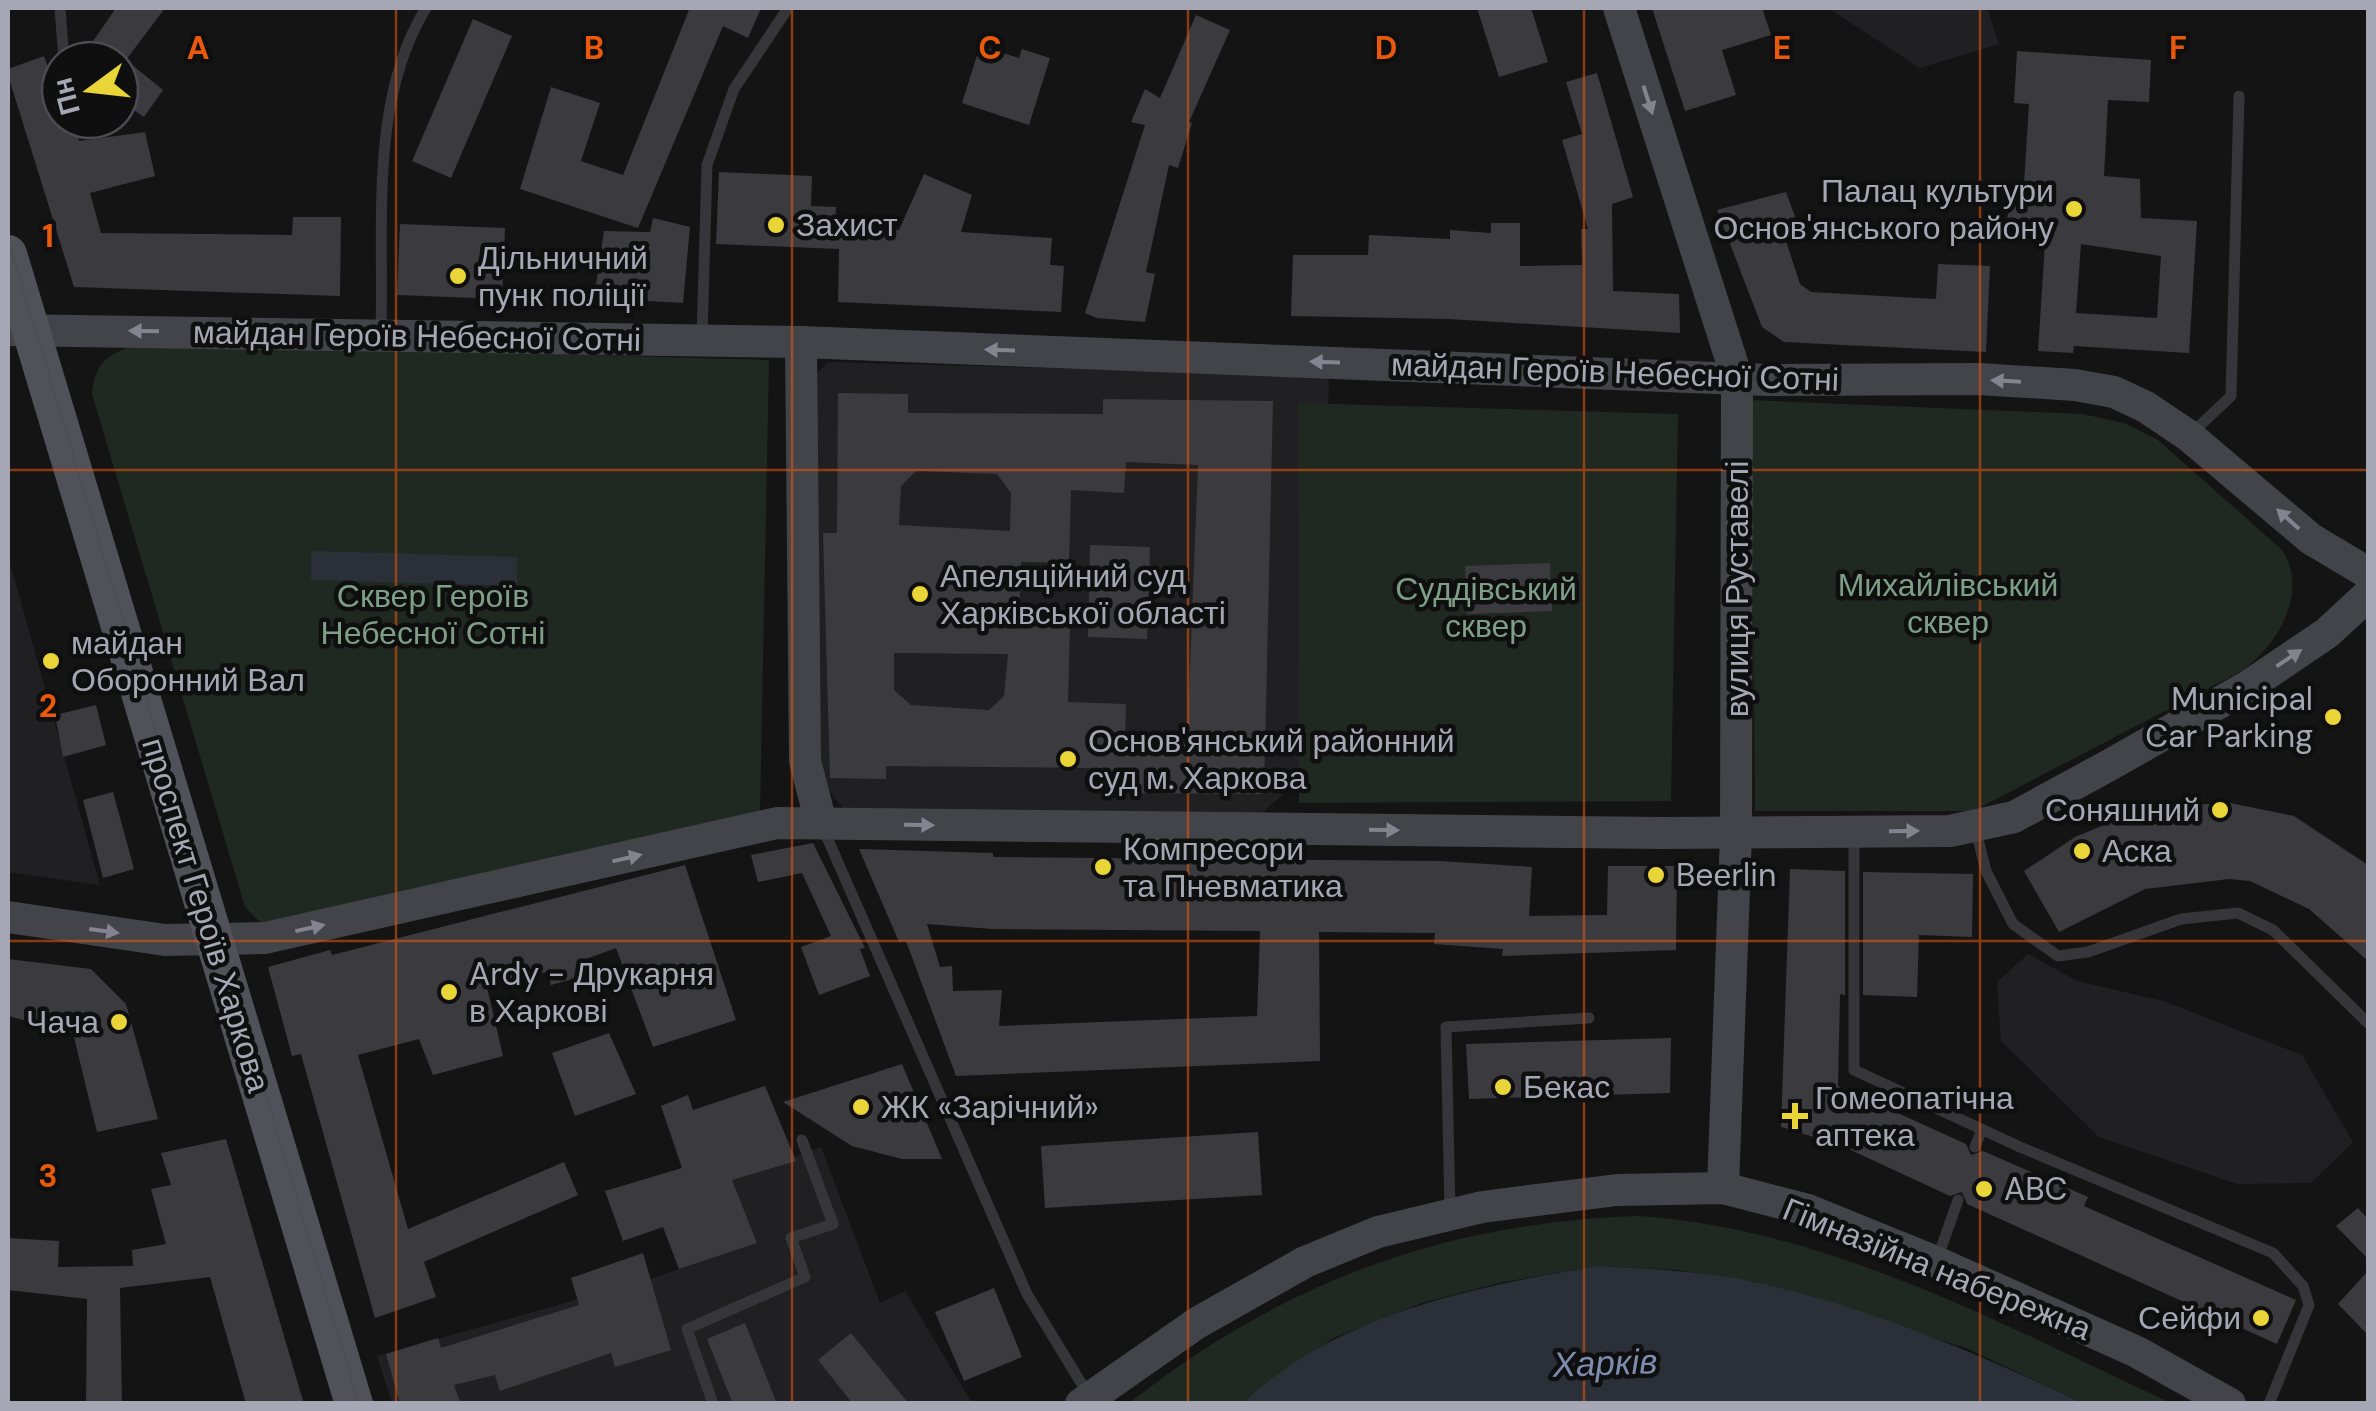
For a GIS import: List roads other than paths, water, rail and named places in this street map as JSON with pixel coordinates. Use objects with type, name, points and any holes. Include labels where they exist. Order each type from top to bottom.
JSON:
[{"type":"main road","name":"вулиця Руставелі","points":[[1619,8],[1737,378],[1736,834],[1724,1188]]},
{"type":"main road","name":"проспект Героїв Харкова","points":[[8,254],[20,330],[214,940],[354,1404]]},
{"type":"main road","name":"майдан Героїв Небесної Сотні","points":[[20,330],[802,342],[1737,378],[1979,379],[2075,385],[2114,392],[2189,436],[2311,539],[2368,573]]},
{"type":"main road","points":[[802,342],[805,762],[822,824]]},
{"type":"main road","points":[[8,917],[165,940],[265,938],[777,824],[1736,834],[1975,827],[2014,817],[2247,687],[2327,633],[2368,596]]},
{"type":"main road","name":"Гімназійна набережна","points":[[1085,1400],[1197,1323],[1305,1262],[1378,1232],[1450,1212],[1617,1190],[1724,1188],[1808,1210],[1936,1262],[2137,1352],[2230,1404]]},
{"type":"lane","points":[[60,8],[62,40]]},
{"type":"lane","points":[[380,335],[390,103],[408,37],[426,8]]},
{"type":"lane","points":[[702,342],[707,165],[734,89],[788,8]]},
{"type":"lane","points":[[2189,436],[2231,396],[2238,96]]},
{"type":"lane","points":[[822,824],[1027,1294],[1085,1400]]},
{"type":"lane","points":[[1975,827],[1986,871],[2013,924],[2058,956],[2088,952],[2181,919],[2238,914],[2272,930],[2368,1024]]},
{"type":"lane","points":[[1854,832],[1854,1070],[2272,1254],[2302,1286],[2309,1305],[2270,1404]]},
{"type":"lane","points":[[1450,1212],[1446,1027],[1589,1018]]},
{"type":"lane","points":[[1975,1148],[1982,1129]]},
{"type":"lane","points":[[714,1404],[688,1328],[806,1278],[791,1238],[833,1224],[802,1140]]},
{"type":"lane","points":[[1936,1262],[1958,1200]]},
{"type":"water","points":[[311,551],[517,557],[517,586],[311,580]]},
{"type":"water","name":"Харків","points":[[1598,1266],[1719,1276],[1801,1293],[1924,1334],[2083,1403],[1243,1403],[1280,1372],[1364,1326],[1456,1295]]},
{"type":"tram line","points":[[8,239],[359,1404]]},
{"type":"place","name":"Палац культури Основ'янського району","points":[[2074,209]]},
{"type":"place","name":"Захист","points":[[776,225]]},
{"type":"place","name":"Дільничний пунк поліції","points":[[458,276]]},
{"type":"place","name":"Апеляційний суд Харківської області","points":[[920,594]]},
{"type":"place","name":"майдан Оборонний Вал","points":[[51,661]]},
{"type":"place","name":"Municipal Car Parking","points":[[2333,717]]},
{"type":"place","name":"Основ'янський районний суд м. Харкова","points":[[1068,759]]},
{"type":"place","name":"Соняшний","points":[[2220,810]]},
{"type":"place","name":"Аска","points":[[2082,851]]},
{"type":"place","name":"Компресори та Пневматика","points":[[1103,867]]},
{"type":"place","name":"Beеrlin","points":[[1656,875]]},
{"type":"place","name":"Ardy - Друкарня в Харкові","points":[[449,992]]},
{"type":"place","name":"Чача","points":[[119,1022]]},
{"type":"place","name":"Бекас","points":[[1503,1087]]},
{"type":"place","name":"ЖК «Зарічний»","points":[[861,1107]]},
{"type":"place","name":"Гомеопатічна аптека","points":[[1795,1116]]},
{"type":"place","name":"ABC","points":[[1984,1189]]},
{"type":"place","name":"Сейфи","points":[[2261,1318]]},
{"type":"park label","name":"Михайлівський сквер","points":[[1948,604]]},
{"type":"park label","name":"Суддівський сквер","points":[[1486,608]]},
{"type":"park label","name":"Сквер Героїв Небесної Сотні","points":[[433,614]]}]
